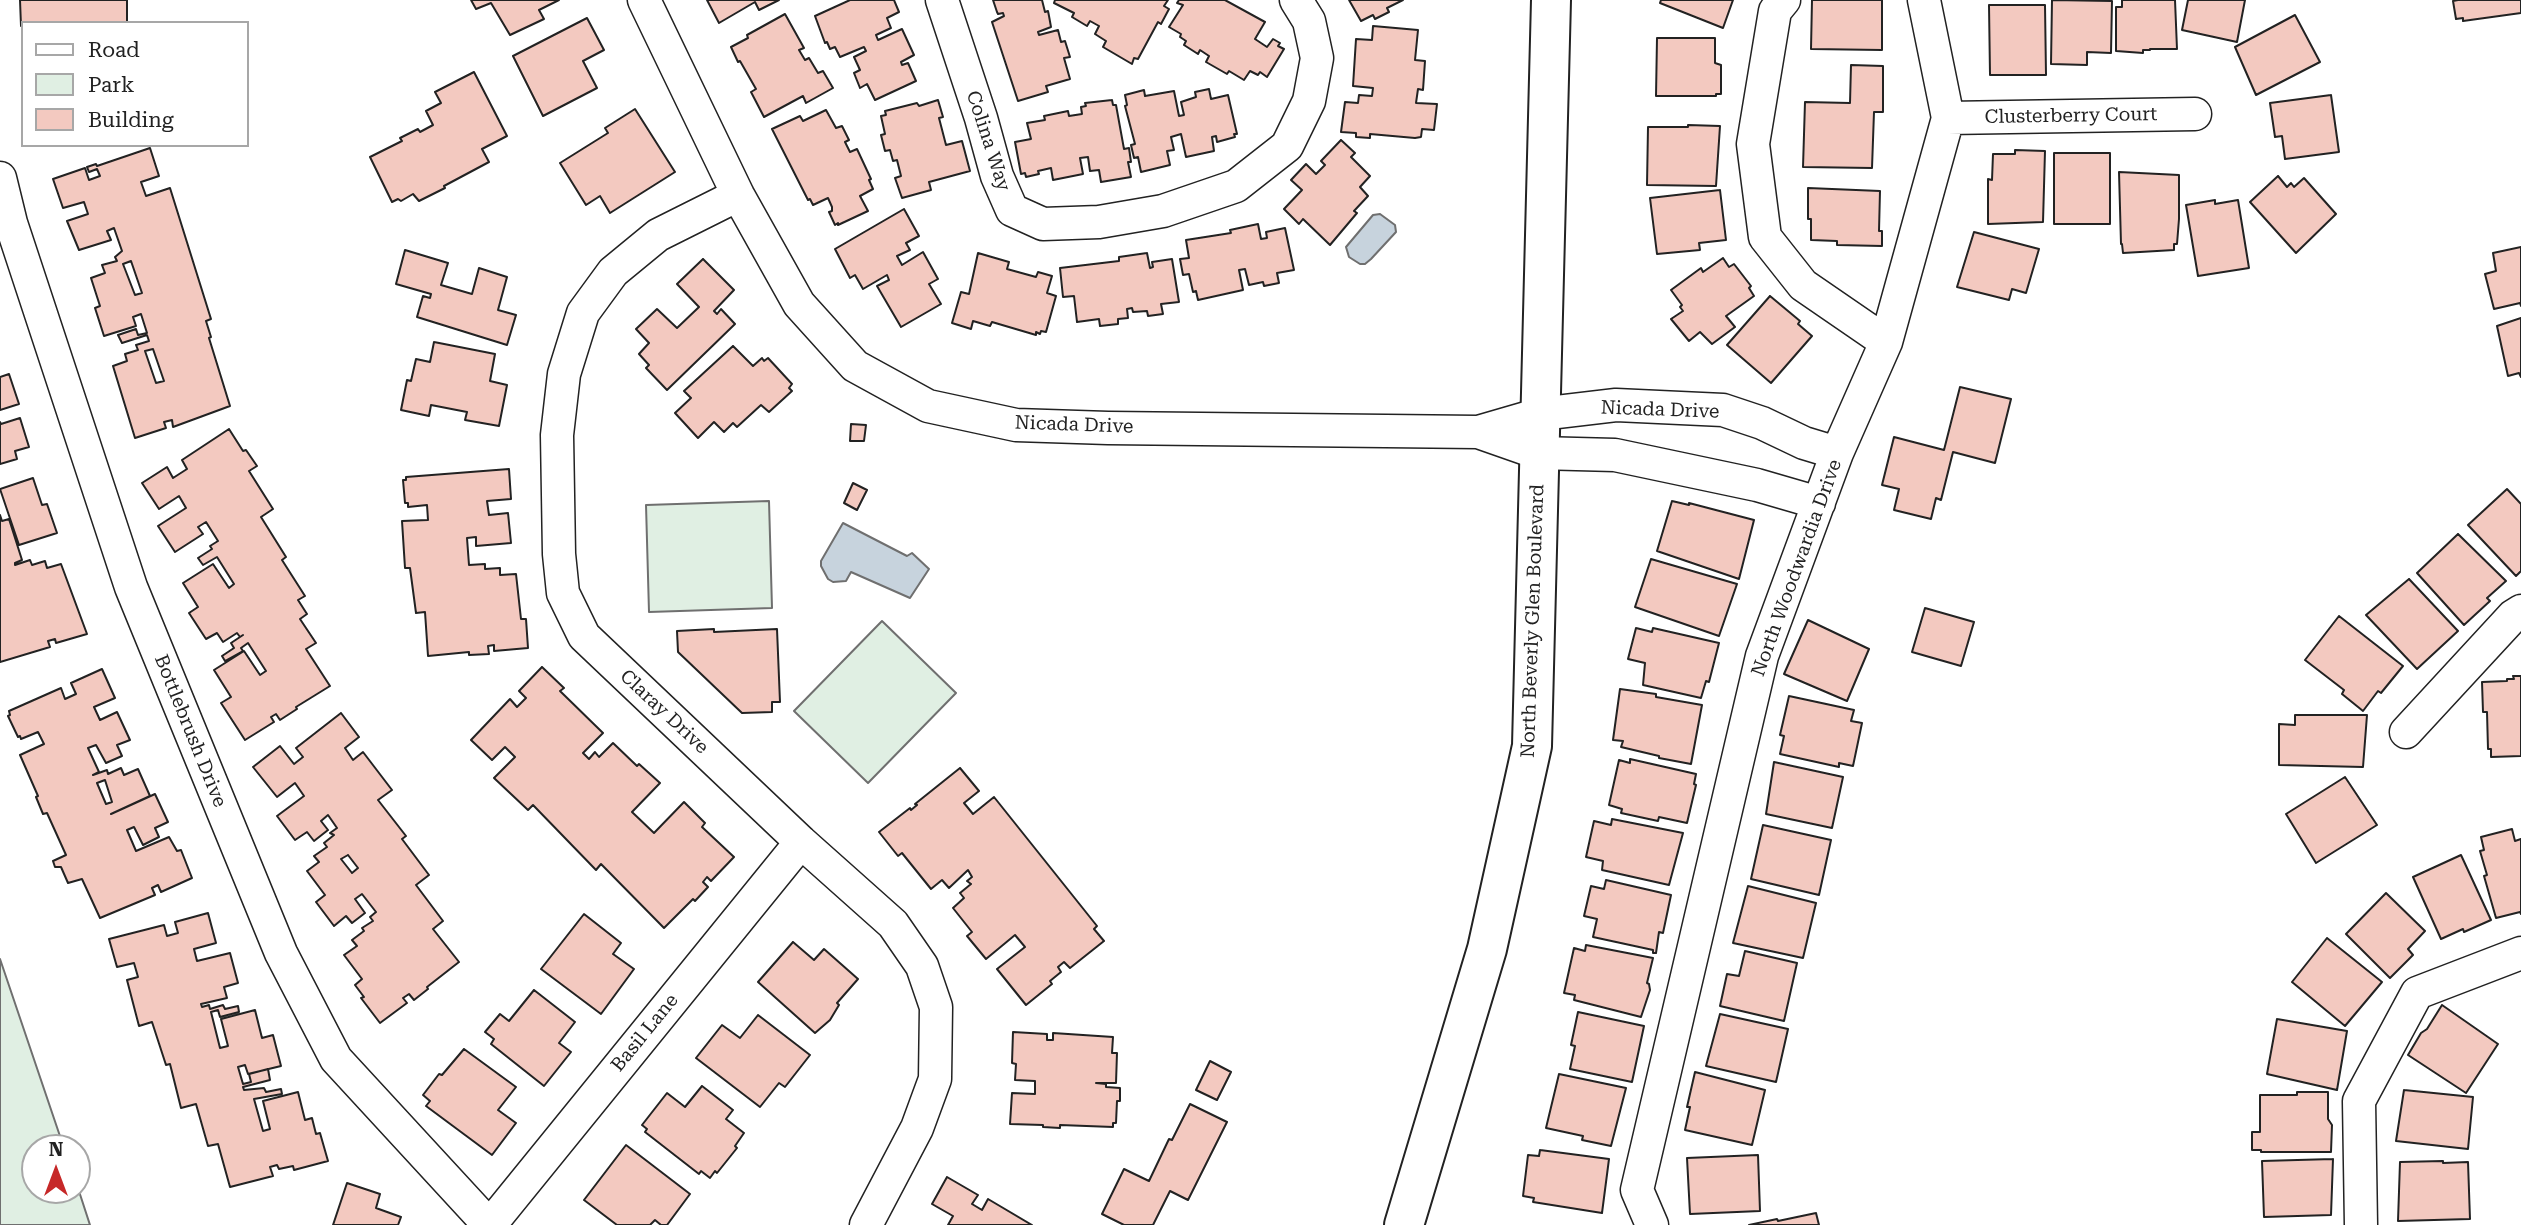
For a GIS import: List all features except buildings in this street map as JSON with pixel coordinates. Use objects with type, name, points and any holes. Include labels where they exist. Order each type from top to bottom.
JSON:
[{"type":"main road","name":"North Beverly Glen Boulevard","points":[[1404,1225],[1487,949],[1532,746],[1551,0]]},
{"type":"street","name":"Nicada Drive","points":[[644,0],[738,195],[799,304],[855,366],[928,406],[1016,425],[1478,432],[1540,414],[1616,405],[1723,410],[1762,423],[1804,443],[1837,453]]},
{"type":"street","name":"Colina Way","points":[[942,0],[1002,188],[1012,210],[1043,224],[1099,222],[1163,211],[1236,186],[1287,146],[1309,101],[1317,58],[1309,21],[1296,0]]},
{"type":"street","points":[[1783,0],[1775,11],[1753,144],[1765,237],[1803,285],[1886,342]]},
{"type":"street","name":"North Woodwardia Drive","points":[[1652,1225],[1637,1191],[1762,656],[1837,453],[1886,342],[1948,118],[1924,0]]},
{"type":"street","name":"Clusterberry Court","points":[[1948,118],[2195,114]]},
{"type":"street","name":"Bottlebrush Drive","points":[[0,178],[11,223],[131,587],[281,953],[336,1059],[490,1225]]},
{"type":"street","name":"Claray Drive","points":[[738,195],[659,235],[613,272],[583,313],[564,374],[556,435],[563,593],[584,636],[801,842],[893,924],[922,966],[936,1007],[935,1079],[917,1128],[866,1225]]},
{"type":"street","name":"Nicada Drive","points":[[1478,432],[1538,453],[1615,455],[1757,485],[1819,503]]},
{"type":"street","points":[[2406,732],[2513,616],[2521,611]]},
{"type":"street","name":"Basil Lane","points":[[490,1225],[801,842]]},
{"type":"street","points":[[2361,1225],[2359,1101],[2417,993],[2521,953]]},
{"type":"green space","points":[[769,501],[772,608],[649,612],[646,505]]},
{"type":"green space","points":[[882,621],[956,693],[868,783],[794,711]]},
{"type":"green space","points":[[0,959],[59,1134],[21,1134],[21,1204],[83,1204],[90,1225],[0,1225]]},
{"type":"shaded area","points":[[1380,214],[1395,225],[1396,232],[1371,259],[1360,264],[1349,257],[1346,247],[1373,215]]},
{"type":"shaded area","points":[[843,523],[907,556],[912,553],[929,569],[910,598],[851,572],[846,581],[833,582],[828,579],[821,561]]}]
